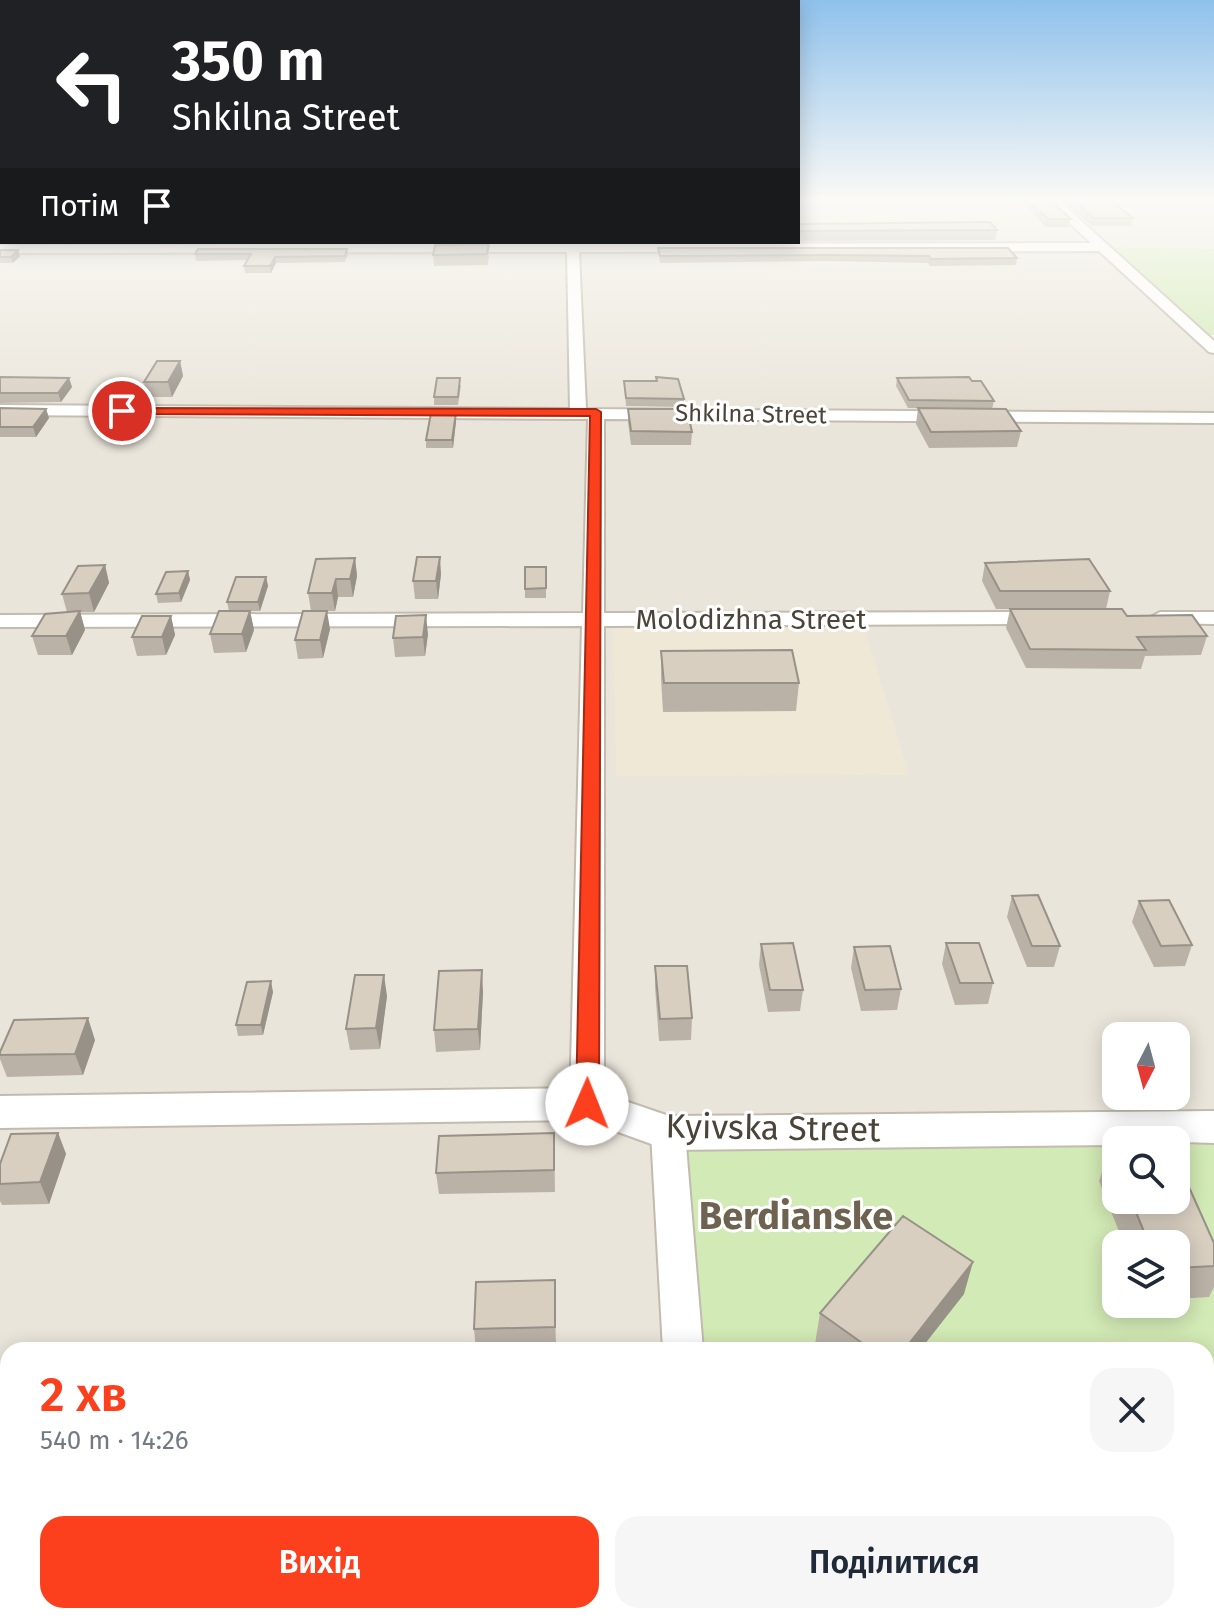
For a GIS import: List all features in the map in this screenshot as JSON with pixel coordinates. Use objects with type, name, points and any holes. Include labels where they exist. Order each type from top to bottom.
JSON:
[{"type":"street","points":[[575,274],[587,412],[593,619],[587,1104]]},
{"type":"street","points":[[1132,274],[1214,349]]},
{"type":"street","name":"Shkilna Street","points":[[0,410],[1214,418]]},
{"type":"street","name":"Molodizhna Street","points":[[0,621],[1055,618]]},
{"type":"street","points":[[1134,618],[1214,618]]},
{"type":"street","name":"Kyivska Street","points":[[0,1112],[587,1104],[668,1133],[1214,1127]]},
{"type":"street","points":[[668,1133],[682,1342]]},
{"type":"shaded area","points":[[0,274],[1134,274],[1214,349],[1214,1127],[668,1133],[682,1342],[0,1342]]},
{"type":"shaded area","points":[[864,627],[909,775],[616,776],[613,628]]},
{"type":"green space","points":[[1132,274],[1214,274],[1214,335],[1199,335]]},
{"type":"green space","points":[[1190,1127],[1214,1127],[1214,1342],[682,1342],[668,1133],[1102,1128],[1102,1214],[1190,1214]]},
{"type":"building","points":[[157,361],[180,361],[168,382],[144,382]]},
{"type":"building","points":[[0,377],[69,378],[58,393],[0,393]]},
{"type":"building","points":[[656,377],[678,379],[684,399],[626,398],[624,381],[657,381]]},
{"type":"building","points":[[969,377],[972,381],[981,381],[994,401],[909,400],[897,378]]},
{"type":"building","points":[[437,378],[460,378],[458,397],[434,397]]},
{"type":"building","points":[[0,408],[46,409],[33,427],[0,427]]},
{"type":"building","points":[[918,408],[1006,409],[1021,431],[931,432]]},
{"type":"building","points":[[628,409],[687,409],[692,432],[631,431]]},
{"type":"building","points":[[431,413],[456,413],[452,440],[426,440]]},
{"type":"building","points":[[417,557],[440,557],[436,581],[413,581]]},
{"type":"building","points":[[355,558],[350,579],[336,579],[332,593],[308,593],[316,559]]},
{"type":"building","points":[[1089,559],[1110,591],[1000,591],[985,563]]},
{"type":"building","points":[[105,565],[89,593],[62,594],[78,566]]},
{"type":"building","points":[[525,567],[546,567],[546,588],[525,589]]},
{"type":"building","points":[[188,571],[179,593],[156,594],[166,572]]},
{"type":"building","points":[[236,577],[266,577],[258,602],[227,602]]},
{"type":"building","points":[[1010,609],[1122,609],[1127,616],[1192,615],[1207,636],[1137,637],[1146,650],[1030,649]]},
{"type":"building","points":[[80,611],[66,636],[32,636],[45,614]]},
{"type":"building","points":[[219,611],[250,611],[242,634],[210,634]]},
{"type":"building","points":[[303,611],[327,611],[320,640],[295,640]]},
{"type":"building","points":[[426,615],[423,637],[393,638],[396,616]]},
{"type":"building","points":[[142,616],[171,616],[162,637],[132,637]]},
{"type":"building","points":[[792,650],[799,683],[664,683],[661,651]]},
{"type":"building","points":[[1038,895],[1060,946],[1032,946],[1012,896]]},
{"type":"building","points":[[1169,900],[1192,945],[1161,946],[1139,901]]},
{"type":"building","points":[[793,943],[803,990],[770,990],[761,944]]},
{"type":"building","points":[[946,943],[979,943],[993,983],[960,983]]},
{"type":"building","points":[[890,946],[901,989],[865,990],[854,947]]},
{"type":"building","points":[[655,966],[687,966],[692,1018],[660,1019]]},
{"type":"building","points":[[482,970],[478,1029],[434,1030],[439,971]]},
{"type":"building","points":[[355,975],[384,975],[376,1028],[346,1029]]},
{"type":"building","points":[[271,981],[261,1025],[236,1025],[247,982]]},
{"type":"building","points":[[88,1018],[75,1054],[0,1055],[14,1020]]},
{"type":"building","points":[[58,1133],[40,1182],[0,1184],[0,1164],[11,1134]]},
{"type":"building","points":[[554,1133],[554,1170],[436,1173],[439,1136]]},
{"type":"building","points":[[1190,1189],[1214,1243],[1214,1266],[1190,1267],[1190,1230],[1143,1230],[1137,1214],[1190,1214]]},
{"type":"building","points":[[903,1216],[973,1262],[910,1342],[861,1342],[820,1313]]},
{"type":"building","points":[[555,1280],[555,1327],[474,1329],[476,1282]]},
{"type":"district","name":"Berdianske","points":[[796,1216]]},
{"type":"route","points":[[122,411],[596,412],[587,1104]]}]
